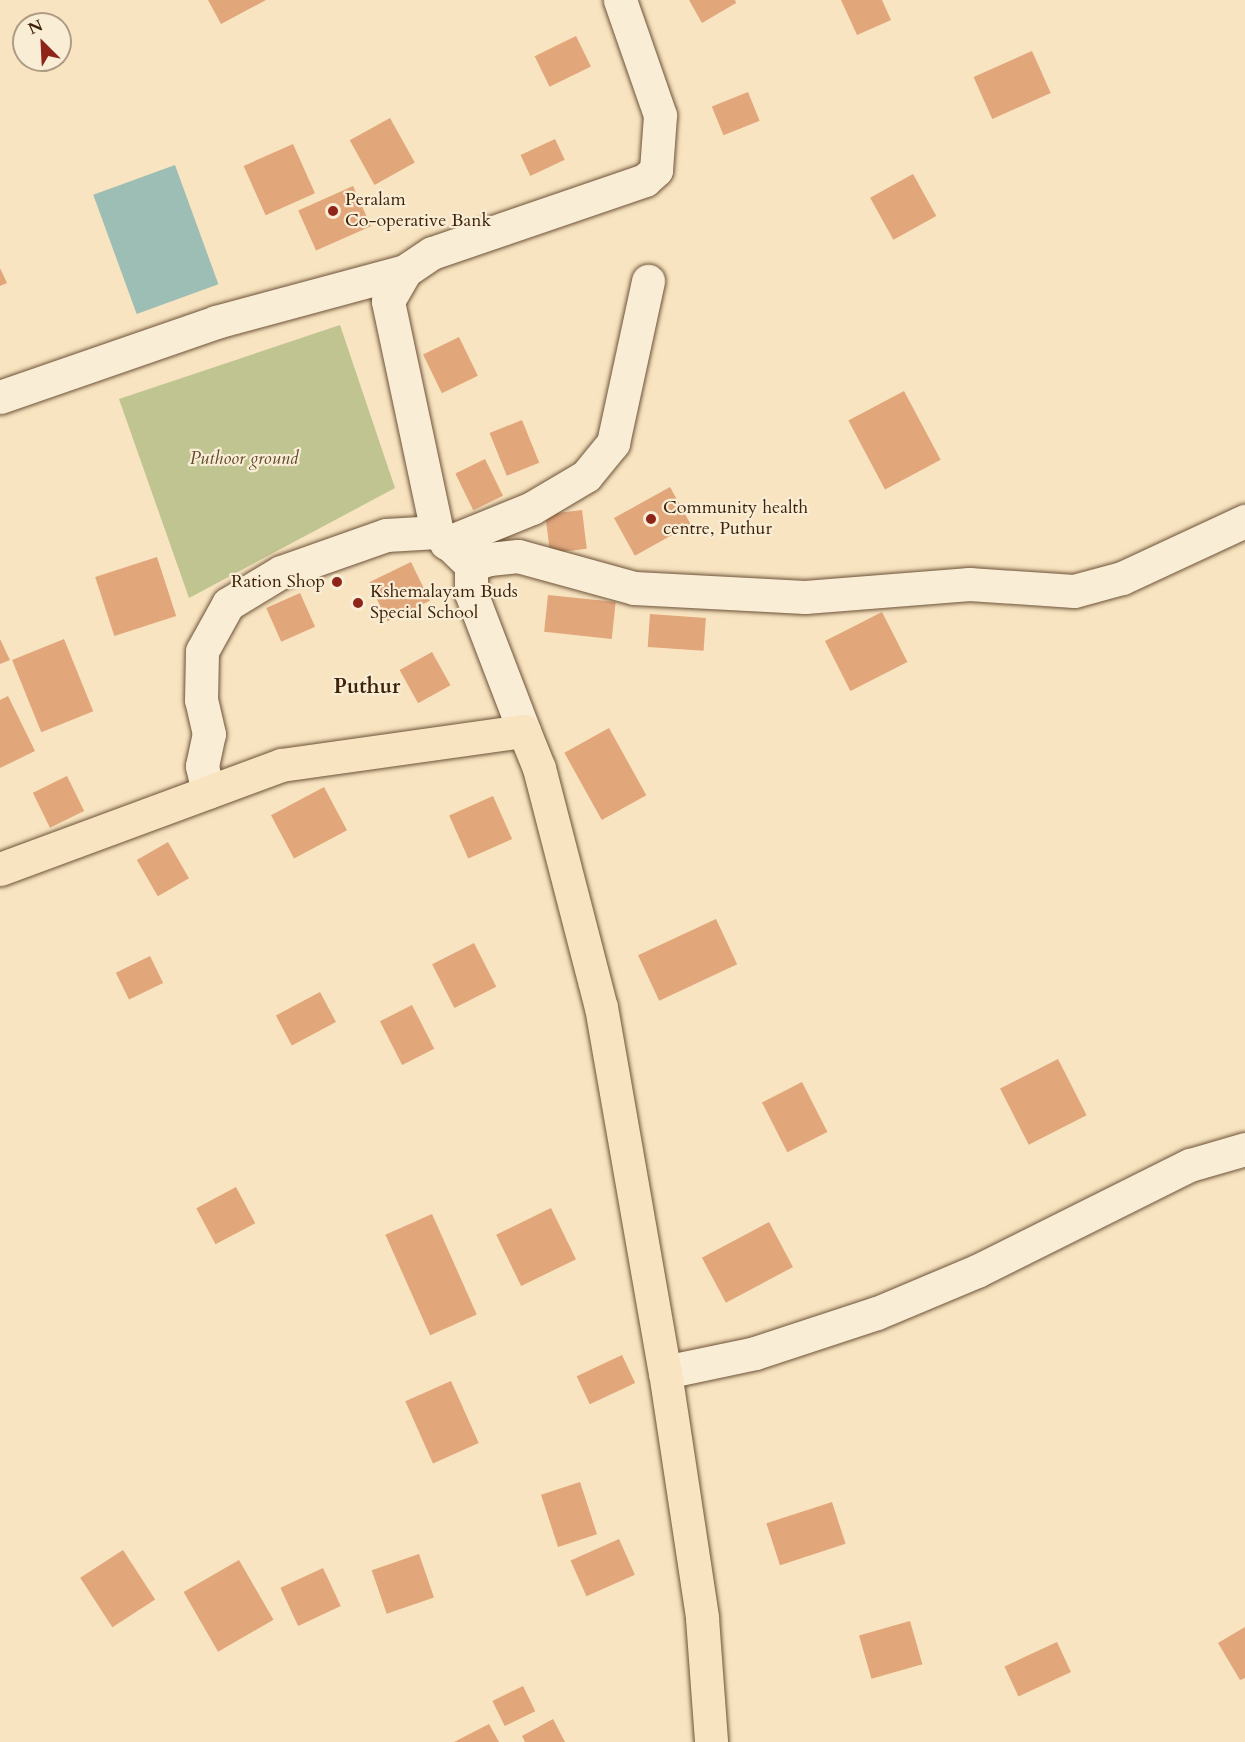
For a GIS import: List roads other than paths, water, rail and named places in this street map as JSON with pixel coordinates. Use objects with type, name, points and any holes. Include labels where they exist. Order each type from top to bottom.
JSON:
[{"type":"main road","points":[[0,869],[281,765],[524,731],[539,768],[601,1007],[665,1372],[702,1618],[711,1742]]},
{"type":"street","points":[[0,397],[216,322],[405,271],[432,253],[645,180],[656,170],[660,115],[620,0]]},
{"type":"street","points":[[405,271],[388,301],[442,538],[471,565],[471,593],[524,731]]},
{"type":"street","points":[[208,792],[202,765],[209,734],[201,700],[202,651],[228,604],[281,572],[386,535],[442,538],[532,508],[586,476],[613,443],[648,281]]},
{"type":"street","points":[[471,565],[489,559],[518,556],[634,588],[806,597],[969,584],[1074,591],[1122,578],[1245,521]]},
{"type":"street","points":[[665,1372],[755,1353],[877,1314],[977,1271],[1190,1165],[1245,1149]]},
{"type":"water","points":[[175,165],[218,284],[137,314],[93,195]]},
{"type":"place","name":"Peralam Co-operative Bank","points":[[333,211]]},
{"type":"place","name":"Community health centre, Puthur","points":[[651,519]]},
{"type":"place","name":"Ration Shop","points":[[337,582]]},
{"type":"place","name":"Kshemalayam Buds Special School","points":[[358,603]]},
{"type":"district","name":"Puthur","points":[[367,687]]},
{"type":"park label","name":"Puthoor ground","points":[[244,459]]}]
